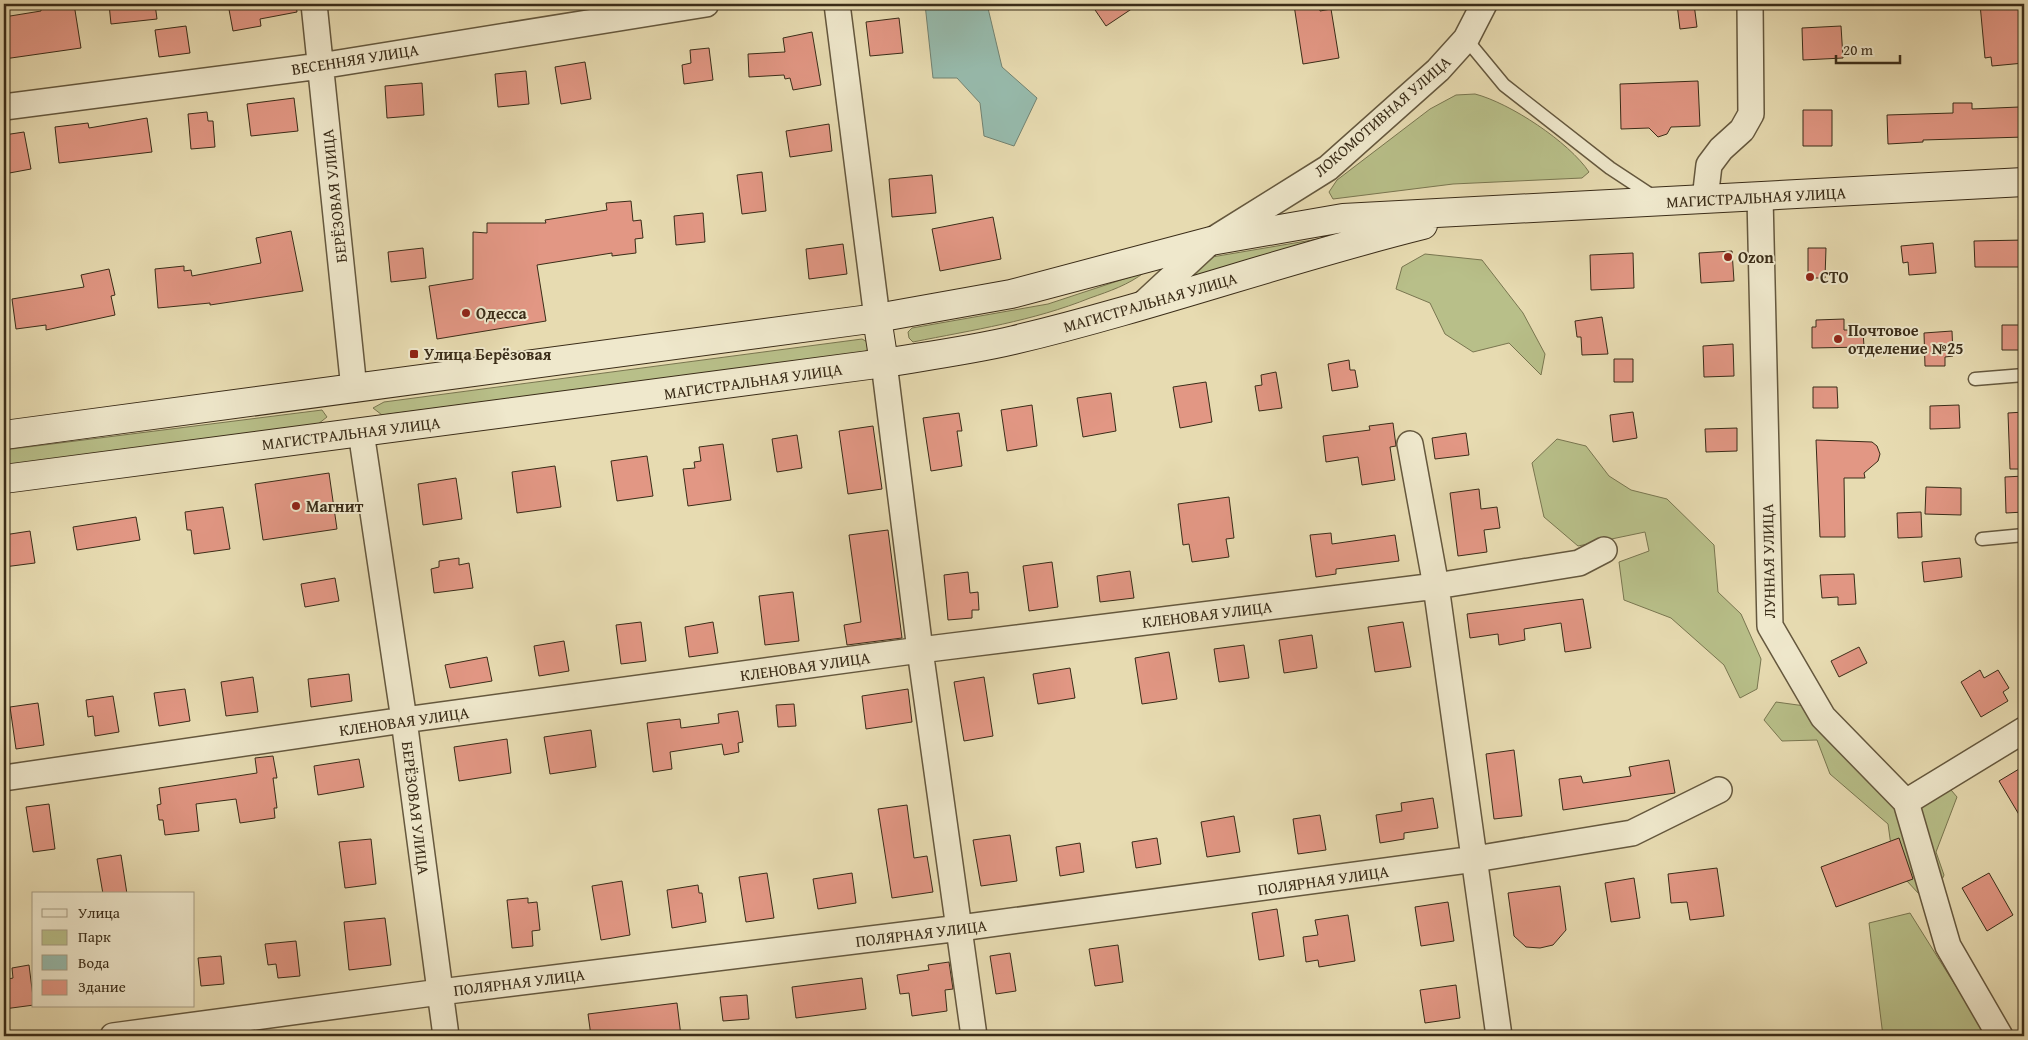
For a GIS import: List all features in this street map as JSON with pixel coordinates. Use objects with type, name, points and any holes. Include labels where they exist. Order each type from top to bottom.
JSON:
[{"type":"main road","name":"МАГИСТРАЛЬНАЯ УЛИЦА","points":[[4,435],[877,318],[1011,294],[1211,241],[1343,218],[2024,182]]},
{"type":"main road","name":"МАГИСТРАЛЬНАЯ УЛИЦА","points":[[4,479],[884,363],[1013,340],[1141,306],[1342,245],[1488,210]]},
{"type":"main road","points":[[877,318],[884,363]]},
{"type":"main road","points":[[354,388],[361,432]]},
{"type":"street","name":"БЕРЁЗОВАЯ УЛИЦА","points":[[314,4],[354,388]]},
{"type":"street","name":"ВЕСЕННЯЯ УЛИЦА","points":[[4,107],[320,66],[706,4]]},
{"type":"street","points":[[837,4],[877,318]]},
{"type":"street","name":"ЛОКОМОТИВНАЯ УЛИЦА","points":[[1141,306],[1211,241],[1328,168],[1438,70],[1466,39],[1484,4]]},
{"type":"street","points":[[1705,199],[1710,165],[1721,148],[1742,130],[1751,114],[1750,4]]},
{"type":"street","name":"ЛУННАЯ УЛИЦА","points":[[1760,197],[1770,626],[1823,717],[1906,802],[1948,946],[2000,1036]]},
{"type":"street","points":[[884,363],[920,650],[974,1036]]},
{"type":"street","name":"БЕРЁЗОВАЯ УЛИЦА","points":[[361,432],[404,720],[446,1036]]},
{"type":"street","points":[[1410,444],[1436,586],[1499,1036]]},
{"type":"street","name":"КЛЕНОВАЯ УЛИЦА","points":[[4,778],[404,720],[920,650],[1436,586],[1579,563],[1604,550]]},
{"type":"street","points":[[1906,802],[2024,730]]},
{"type":"street","name":"ПОЛЯРНАЯ УЛИЦА","points":[[113,1036],[191,1031],[440,992],[960,928],[1475,859],[1632,833],[1719,790]]},
{"type":"lane","points":[[1466,39],[1504,85],[1610,168],[1660,201]]},
{"type":"lane","points":[[1974,379],[2024,375]]},
{"type":"lane","points":[[1982,539],[2024,535]]},
{"type":"green space","points":[[1475,94],[1505,106],[1538,125],[1568,148],[1589,172],[1582,178],[1453,184],[1333,199],[1329,192],[1337,180],[1430,109],[1456,95]]},
{"type":"green space","points":[[1324,238],[1181,283],[1212,257]]},
{"type":"green space","points":[[1425,254],[1482,260],[1523,313],[1545,354],[1541,375],[1509,343],[1473,352],[1445,334],[1430,303],[1396,289],[1402,267]]},
{"type":"green space","points":[[1145,272],[1119,287],[1047,313],[913,342],[909,338],[908,332],[912,328],[1048,304]]},
{"type":"green space","points":[[862,339],[873,345],[863,353],[382,415],[373,408],[384,402]]},
{"type":"green space","points":[[322,410],[327,417],[318,424],[4,466],[4,450]]},
{"type":"green space","points":[[1557,439],[1586,446],[1609,476],[1631,490],[1667,499],[1714,545],[1718,592],[1741,614],[1761,659],[1757,689],[1740,698],[1724,665],[1671,618],[1624,600],[1619,562],[1649,551],[1645,532],[1578,546],[1544,517],[1532,463]]},
{"type":"green space","points":[[1776,702],[1805,706],[1912,789],[1946,784],[1957,797],[1936,852],[1944,875],[1937,891],[1919,894],[1894,867],[1888,824],[1830,774],[1817,740],[1782,741],[1764,720]]},
{"type":"green space","points":[[1910,913],[1987,1036],[1883,1036],[1869,923]]},
{"type":"water","points":[[925,4],[987,4],[1002,67],[1037,98],[1014,146],[984,136],[980,103],[957,78],[933,78]]},
{"type":"building","points":[[74,4],[81,48],[4,59],[4,17],[41,11],[41,5]]},
{"type":"building","points":[[109,4],[155,4],[157,19],[111,24]]},
{"type":"building","points":[[228,4],[296,4],[297,12],[260,19],[261,26],[233,31]]},
{"type":"building","points":[[1091,4],[1139,4],[1106,26]]},
{"type":"building","points":[[1319,4],[1320,11],[1331,9],[1339,58],[1303,64],[1294,5]]},
{"type":"building","points":[[1677,4],[1694,4],[1697,27],[1680,29]]},
{"type":"building","points":[[1980,4],[2019,4],[2024,63],[1992,66],[1991,57],[1985,58]]},
{"type":"building","points":[[899,18],[903,53],[870,56],[866,22]]},
{"type":"building","points":[[186,26],[190,53],[159,57],[155,30]]},
{"type":"building","points":[[1841,26],[1843,58],[1803,60],[1802,28]]},
{"type":"building","points":[[812,32],[821,85],[793,90],[790,78],[785,79],[784,75],[749,77],[748,54],[785,52],[783,38]]},
{"type":"building","points":[[709,48],[713,80],[684,84],[682,65],[691,63],[690,50]]},
{"type":"building","points":[[585,62],[591,99],[561,104],[555,67]]},
{"type":"building","points":[[526,71],[529,104],[498,107],[495,74]]},
{"type":"building","points":[[1698,81],[1700,126],[1671,127],[1667,134],[1658,137],[1649,128],[1621,129],[1620,84]]},
{"type":"building","points":[[422,83],[424,115],[387,118],[385,86]]},
{"type":"building","points":[[294,98],[298,131],[251,136],[247,104]]},
{"type":"building","points":[[1953,103],[1972,103],[1972,109],[2019,107],[2019,120],[2024,120],[2024,137],[1923,140],[1923,142],[1888,144],[1887,115],[1953,113]]},
{"type":"building","points":[[1803,110],[1832,110],[1832,146],[1803,146]]},
{"type":"building","points":[[207,112],[208,121],[213,121],[215,147],[191,149],[188,114]]},
{"type":"building","points":[[147,118],[152,152],[59,163],[55,127],[88,123],[89,128]]},
{"type":"building","points":[[829,124],[832,151],[790,157],[786,131]]},
{"type":"building","points":[[24,132],[31,169],[4,174],[4,135]]},
{"type":"building","points":[[762,172],[766,211],[742,214],[737,175]]},
{"type":"building","points":[[932,175],[936,213],[892,217],[889,179]]},
{"type":"building","points":[[631,201],[633,221],[641,220],[643,238],[635,239],[636,253],[612,256],[612,253],[537,265],[546,321],[437,339],[429,286],[473,279],[473,232],[487,233],[487,223],[546,223],[545,220],[607,210],[606,203]]},
{"type":"building","points":[[703,213],[705,242],[676,245],[674,216]]},
{"type":"building","points":[[993,217],[1001,259],[940,271],[932,229]]},
{"type":"building","points":[[291,231],[303,291],[210,305],[210,303],[158,308],[155,269],[184,266],[184,271],[191,270],[192,276],[261,263],[256,238]]},
{"type":"building","points":[[2024,240],[2024,267],[1975,267],[1974,241]]},
{"type":"building","points":[[1933,243],[1936,273],[1909,275],[1908,262],[1903,263],[1901,246]]},
{"type":"building","points":[[843,244],[847,274],[809,279],[806,249]]},
{"type":"building","points":[[423,248],[426,278],[391,282],[388,252]]},
{"type":"building","points":[[1808,248],[1826,248],[1825,278],[1808,278]]},
{"type":"building","points":[[1732,251],[1734,281],[1701,283],[1699,253]]},
{"type":"building","points":[[1633,253],[1634,288],[1591,290],[1590,255]]},
{"type":"building","points":[[109,269],[115,295],[111,296],[115,315],[46,330],[46,325],[16,329],[12,299],[84,287],[81,275]]},
{"type":"building","points":[[1602,317],[1608,354],[1582,355],[1581,337],[1577,337],[1575,321]]},
{"type":"building","name":"Почтовое отделение №25","points":[[1844,319],[1844,330],[1863,330],[1864,347],[1812,348],[1812,327],[1816,327],[1816,320]]},
{"type":"building","points":[[2002,325],[2024,325],[2024,350],[2002,350]]},
{"type":"building","points":[[1952,331],[1953,356],[1945,357],[1945,366],[1925,366],[1924,333]]},
{"type":"building","points":[[1733,344],[1734,376],[1704,377],[1703,346]]},
{"type":"building","points":[[1614,359],[1633,359],[1633,382],[1614,382]]},
{"type":"building","points":[[1349,360],[1350,370],[1355,370],[1358,387],[1332,391],[1328,364]]},
{"type":"building","points":[[1276,372],[1282,408],[1259,411],[1255,386],[1262,385],[1261,375]]},
{"type":"building","points":[[1206,382],[1212,422],[1180,428],[1173,387]]},
{"type":"building","points":[[1813,387],[1837,387],[1838,408],[1813,408]]},
{"type":"building","points":[[1111,393],[1116,431],[1083,437],[1077,398]]},
{"type":"building","points":[[1032,405],[1037,446],[1007,451],[1001,410]]},
{"type":"building","points":[[1959,405],[1960,428],[1930,429],[1930,406]]},
{"type":"building","points":[[1633,412],[1637,438],[1613,442],[1610,415]]},
{"type":"building","points":[[2024,412],[2024,469],[2010,469],[2008,413]]},
{"type":"building","points":[[959,413],[962,431],[957,431],[962,466],[931,471],[923,418]]},
{"type":"building","points":[[1393,423],[1396,446],[1390,447],[1395,480],[1362,485],[1358,457],[1326,462],[1323,436],[1370,430],[1369,426]]},
{"type":"building","points":[[873,426],[882,489],[848,494],[839,431]]},
{"type":"building","points":[[1737,428],[1737,451],[1706,452],[1705,429]]},
{"type":"building","points":[[1466,433],[1469,455],[1435,459],[1432,438]]},
{"type":"building","points":[[797,435],[802,468],[777,472],[772,439]]},
{"type":"building","points":[[1816,440],[1872,442],[1877,446],[1880,454],[1878,461],[1864,473],[1865,478],[1844,478],[1845,537],[1820,537]]},
{"type":"building","points":[[723,444],[731,500],[688,506],[683,469],[695,468],[694,462],[701,461],[699,447]]},
{"type":"building","points":[[647,456],[653,496],[617,501],[611,461]]},
{"type":"building","points":[[555,466],[561,507],[517,513],[512,472]]},
{"type":"building","name":"Магнит","points":[[329,473],[337,529],[263,540],[255,484]]},
{"type":"building","points":[[2024,476],[2024,512],[2006,513],[2005,477]]},
{"type":"building","points":[[456,478],[462,519],[423,525],[418,484]]},
{"type":"building","points":[[1926,487],[1961,488],[1961,515],[1925,514]]},
{"type":"building","points":[[1479,489],[1481,509],[1497,507],[1500,528],[1484,530],[1487,552],[1458,556],[1450,493]]},
{"type":"building","points":[[1229,497],[1234,538],[1226,539],[1229,557],[1192,562],[1189,544],[1183,545],[1178,504]]},
{"type":"building","points":[[223,507],[230,549],[194,554],[191,530],[187,530],[185,512]]},
{"type":"building","points":[[1921,512],[1922,537],[1898,538],[1897,513]]},
{"type":"building","points":[[136,517],[140,540],[77,550],[73,527]]},
{"type":"building","points":[[888,530],[902,638],[847,645],[844,625],[861,622],[849,535]]},
{"type":"building","points":[[30,531],[35,563],[4,567],[4,535]]},
{"type":"building","points":[[1331,533],[1332,544],[1395,535],[1399,561],[1336,569],[1336,574],[1316,577],[1310,535]]},
{"type":"building","points":[[459,558],[459,565],[469,563],[473,588],[434,593],[431,569],[439,567],[439,561]]},
{"type":"building","points":[[1960,558],[1962,577],[1924,582],[1922,562]]},
{"type":"building","points":[[1052,562],[1058,607],[1029,611],[1023,566]]},
{"type":"building","points":[[1130,571],[1134,598],[1100,602],[1097,576]]},
{"type":"building","points":[[968,572],[970,593],[978,592],[979,610],[972,610],[972,618],[948,620],[944,575]]},
{"type":"building","points":[[1854,574],[1856,604],[1838,605],[1838,597],[1822,598],[1820,575]]},
{"type":"building","points":[[335,578],[339,601],[305,607],[301,584]]},
{"type":"building","points":[[793,592],[799,641],[765,645],[759,596]]},
{"type":"building","points":[[1583,599],[1591,648],[1565,652],[1561,623],[1524,629],[1525,640],[1499,645],[1498,634],[1470,638],[1467,614]]},
{"type":"building","points":[[641,622],[646,661],[621,664],[616,625]]},
{"type":"building","points":[[713,622],[718,653],[689,657],[685,627]]},
{"type":"building","points":[[1403,622],[1411,667],[1375,672],[1368,627]]},
{"type":"building","points":[[1312,635],[1317,668],[1284,673],[1279,640]]},
{"type":"building","points":[[564,641],[569,671],[539,676],[534,646]]},
{"type":"building","points":[[1244,645],[1249,678],[1219,682],[1214,649]]},
{"type":"building","points":[[1859,647],[1867,663],[1839,677],[1831,661]]},
{"type":"building","points":[[1169,652],[1177,699],[1142,704],[1135,658]]},
{"type":"building","points":[[487,657],[492,681],[450,688],[445,665]]},
{"type":"building","points":[[1070,668],[1075,698],[1038,704],[1033,674]]},
{"type":"building","points":[[1980,670],[1984,678],[1998,670],[2009,688],[2003,692],[2008,701],[1981,717],[1961,682]]},
{"type":"building","points":[[349,674],[352,701],[311,707],[308,679]]},
{"type":"building","points":[[253,677],[258,712],[226,716],[221,682]]},
{"type":"building","points":[[984,677],[993,736],[964,741],[954,682]]},
{"type":"building","points":[[185,689],[190,721],[159,726],[154,693]]},
{"type":"building","points":[[908,689],[912,722],[866,729],[862,696]]},
{"type":"building","points":[[113,696],[119,732],[95,736],[93,716],[88,717],[86,700]]},
{"type":"building","points":[[38,703],[44,745],[16,749],[10,707]]},
{"type":"building","points":[[794,704],[796,726],[778,727],[776,705]]},
{"type":"building","points":[[738,711],[743,742],[738,743],[739,752],[724,755],[722,744],[670,752],[672,769],[653,772],[647,723],[680,719],[681,728],[719,723],[718,714]]},
{"type":"building","points":[[591,730],[596,767],[550,774],[544,737]]},
{"type":"building","points":[[507,739],[511,773],[459,781],[454,747]]},
{"type":"building","points":[[1514,750],[1522,816],[1494,819],[1486,754]]},
{"type":"building","points":[[273,756],[277,778],[273,778],[277,808],[274,808],[275,818],[240,823],[236,799],[196,804],[199,831],[165,835],[163,820],[159,820],[157,805],[161,804],[159,788],[257,773],[255,758]]},
{"type":"building","points":[[359,759],[364,787],[318,795],[314,766]]},
{"type":"building","points":[[1669,760],[1675,793],[1563,810],[1559,779],[1581,776],[1583,783],[1631,776],[1629,767]]},
{"type":"building","points":[[2024,766],[2024,823],[1999,781]]},
{"type":"building","points":[[1433,798],[1438,828],[1404,833],[1404,839],[1380,843],[1376,815],[1402,811],[1401,803]]},
{"type":"building","points":[[49,804],[55,849],[33,852],[26,807]]},
{"type":"building","points":[[907,805],[914,858],[927,856],[933,892],[892,898],[878,809]]},
{"type":"building","points":[[1320,815],[1326,850],[1298,854],[1293,819]]},
{"type":"building","points":[[1234,816],[1240,852],[1207,857],[1201,822]]},
{"type":"building","points":[[1010,835],[1017,881],[981,886],[973,840]]},
{"type":"building","points":[[1157,838],[1161,864],[1136,868],[1132,842]]},
{"type":"building","points":[[1899,838],[1913,879],[1836,907],[1821,867]]},
{"type":"building","points":[[371,839],[376,884],[345,888],[339,842]]},
{"type":"building","points":[[1080,843],[1084,872],[1060,876],[1056,847]]},
{"type":"building","points":[[121,855],[127,892],[103,892],[97,859]]},
{"type":"building","points":[[1717,868],[1724,916],[1690,920],[1687,902],[1671,903],[1668,874]]},
{"type":"building","points":[[767,873],[774,918],[746,922],[739,877]]},
{"type":"building","points":[[852,873],[856,903],[818,909],[813,879]]},
{"type":"building","points":[[1989,873],[2013,915],[1987,931],[1962,888]]},
{"type":"building","points":[[1634,878],[1640,918],[1611,922],[1605,883]]},
{"type":"building","points":[[622,881],[630,935],[601,940],[592,886]]},
{"type":"building","points":[[698,885],[699,893],[702,893],[706,922],[672,928],[667,890]]},
{"type":"building","points":[[1560,886],[1566,930],[1553,945],[1540,948],[1526,947],[1514,936],[1508,893]]},
{"type":"building","points":[[528,898],[528,903],[537,902],[540,930],[532,931],[533,946],[512,948],[507,900]]},
{"type":"building","points":[[1448,902],[1454,941],[1421,946],[1415,907]]},
{"type":"building","points":[[1277,909],[1284,956],[1259,960],[1252,913]]},
{"type":"building","points":[[1348,915],[1355,961],[1319,967],[1318,960],[1306,962],[1303,937],[1318,935],[1315,920]]},
{"type":"building","points":[[385,918],[391,965],[349,970],[344,922]]},
{"type":"building","points":[[296,941],[300,976],[278,978],[276,964],[268,965],[265,944]]},
{"type":"building","points":[[1118,945],[1123,982],[1095,986],[1089,949]]},
{"type":"building","points":[[1010,953],[1016,991],[996,994],[990,956]]},
{"type":"building","points":[[221,956],[224,984],[201,986],[198,958]]},
{"type":"building","points":[[949,962],[953,989],[945,990],[947,1011],[912,1016],[909,993],[900,994],[897,975],[929,970],[928,965]]},
{"type":"building","points":[[29,965],[32,1005],[4,1009],[4,980],[13,978],[12,968]]},
{"type":"building","points":[[862,978],[866,1009],[796,1018],[792,987]]},
{"type":"building","points":[[1456,985],[1460,1018],[1425,1023],[1420,990]]},
{"type":"building","points":[[747,995],[749,1019],[723,1021],[720,997]]},
{"type":"building","points":[[677,1003],[681,1036],[653,1036],[652,1031],[591,1036],[588,1014]]},
{"type":"place","name":"Ozon","points":[[1728,257]]},
{"type":"place","name":"СТО","points":[[1810,277]]},
{"type":"place","name":"Одесса","points":[[466,313]]},
{"type":"place","name":"Почтовое отделение №25","points":[[1838,339]]},
{"type":"place","name":"Улица Берёзовая","points":[[414,354]]},
{"type":"place","name":"Магнит","points":[[296,506]]}]
